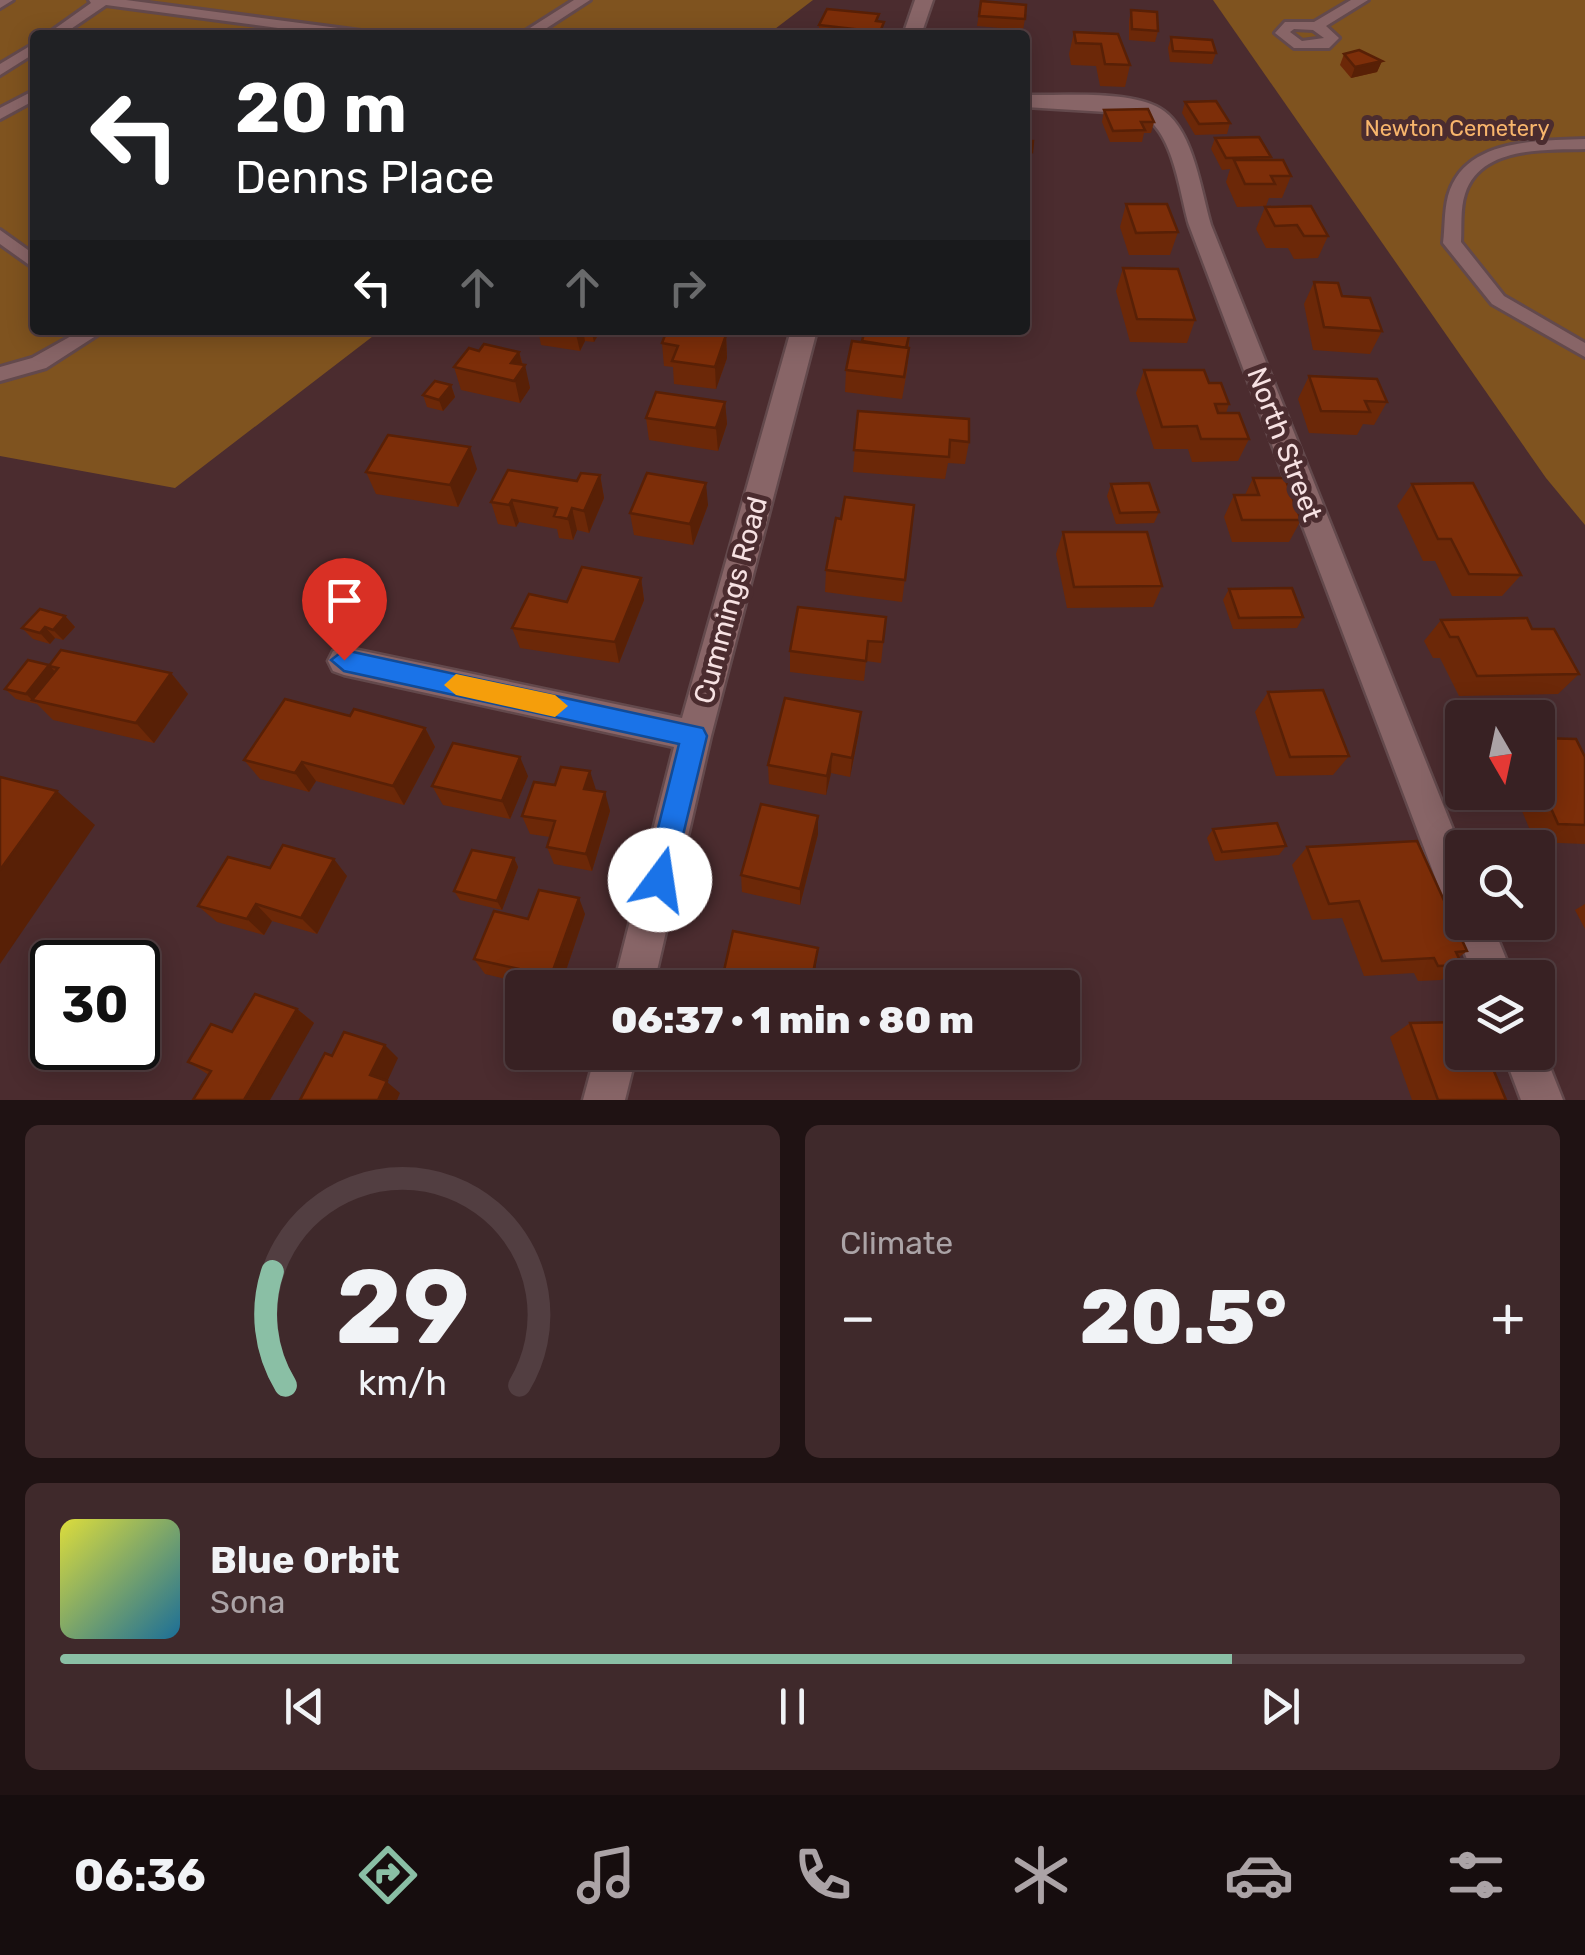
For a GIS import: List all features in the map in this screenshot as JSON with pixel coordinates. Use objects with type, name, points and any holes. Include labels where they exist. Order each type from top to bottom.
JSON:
[{"type":"street","points":[[914,30],[924,0]]},
{"type":"street","name":"North Street","points":[[1030,101],[1138,108],[1157,116],[1173,141],[1207,243],[1445,854]]},
{"type":"street","name":"Cummings Road","points":[[638,970],[694,736],[803,335]]},
{"type":"street","points":[[344,660],[694,736]]},
{"type":"street","points":[[604,1100],[612,1070]]},
{"type":"street","points":[[1530,1070],[1542,1100]]},
{"type":"lane","points":[[141,7],[158,0]]},
{"type":"lane","points":[[534,30],[583,0]]},
{"type":"lane","points":[[1317,26],[1362,0]]},
{"type":"lane","points":[[59,30],[99,1],[322,30]]},
{"type":"lane","points":[[30,51],[1,77],[30,89]]},
{"type":"lane","points":[[0,114],[30,94]]},
{"type":"lane","points":[[1585,144],[1514,148],[1479,162],[1458,189],[1452,243],[1498,300],[1585,351]]},
{"type":"lane","points":[[0,235],[30,260]]},
{"type":"lane","points":[[0,374],[38,363],[87,335]]},
{"type":"green space","points":[[0,0],[813,0],[774,30],[30,30],[30,335],[374,335],[175,488],[0,456]]},
{"type":"green space","name":"Newton Cemetery","points":[[1213,0],[1585,0],[1585,525],[1546,478]]},
{"type":"building","points":[[981,1],[1026,5],[1025,19],[979,16]]},
{"type":"building","points":[[827,9],[879,14],[876,21],[884,22],[881,30],[819,25]]},
{"type":"building","points":[[1131,10],[1157,12],[1158,31],[1132,29]]},
{"type":"building","points":[[1074,32],[1118,34],[1130,65],[1105,64],[1101,44],[1076,43]]},
{"type":"building","points":[[1171,37],[1212,40],[1216,53],[1173,51]]},
{"type":"building","points":[[1359,50],[1382,61],[1355,67],[1344,54]]},
{"type":"building","points":[[1216,101],[1230,123],[1199,124],[1185,102]]},
{"type":"building","points":[[1148,109],[1154,122],[1141,122],[1145,130],[1113,131],[1104,110]]},
{"type":"building","points":[[1259,137],[1271,157],[1226,158],[1215,138]]},
{"type":"building","points":[[1234,160],[1283,160],[1291,176],[1271,176],[1275,184],[1245,184]]},
{"type":"building","points":[[1126,204],[1167,204],[1178,232],[1136,233]]},
{"type":"building","points":[[1311,206],[1328,236],[1304,236],[1297,225],[1275,226],[1265,207]]},
{"type":"building","points":[[1123,268],[1178,269],[1195,320],[1137,319]]},
{"type":"building","points":[[1314,282],[1338,283],[1342,296],[1370,298],[1382,331],[1324,327]]},
{"type":"building","points":[[665,335],[726,335],[715,367],[672,361],[678,346],[662,343]]},
{"type":"building","points":[[864,335],[909,335],[906,348],[862,341]]},
{"type":"building","points":[[852,341],[909,348],[904,377],[846,370]]},
{"type":"building","points":[[484,344],[519,352],[511,363],[525,365],[514,381],[454,367],[469,348],[479,351]]},
{"type":"building","points":[[1144,370],[1204,370],[1209,383],[1221,383],[1229,404],[1215,404],[1218,413],[1239,413],[1249,439],[1201,439],[1197,426],[1162,427]]},
{"type":"building","points":[[1309,376],[1377,379],[1387,402],[1365,401],[1370,412],[1321,411]]},
{"type":"building","points":[[435,381],[451,385],[439,400],[423,395]]},
{"type":"building","points":[[656,392],[725,402],[716,428],[646,418]]},
{"type":"building","points":[[858,411],[969,419],[969,442],[950,440],[949,457],[854,450]]},
{"type":"building","points":[[388,435],[470,447],[450,485],[366,472]]},
{"type":"building","points":[[508,470],[577,481],[581,473],[600,475],[584,511],[572,508],[568,519],[554,516],[557,508],[512,500],[509,505],[491,502]]},
{"type":"building","points":[[647,473],[706,483],[690,524],[630,513]]},
{"type":"building","points":[[1253,478],[1285,478],[1301,520],[1242,520],[1234,495],[1259,495]]},
{"type":"building","points":[[1149,483],[1159,512],[1120,513],[1111,484]]},
{"type":"building","points":[[1473,483],[1521,575],[1469,574],[1451,539],[1438,539],[1412,484]]},
{"type":"building","points":[[845,497],[914,505],[905,580],[826,570],[836,518],[841,519]]},
{"type":"building","points":[[1063,532],[1147,532],[1162,586],[1074,587]]},
{"type":"building","points":[[582,567],[641,578],[615,642],[512,628],[529,594],[567,602]]},
{"type":"building","points":[[1292,588],[1303,617],[1239,618],[1229,589]]},
{"type":"building","points":[[798,607],[886,617],[883,642],[868,641],[866,661],[790,651]]},
{"type":"building","points":[[40,609],[65,616],[53,630],[45,627],[40,633],[22,628]]},
{"type":"building","points":[[1527,618],[1532,629],[1554,629],[1579,674],[1477,676],[1458,637],[1450,637],[1441,620]]},
{"type":"building","points":[[61,650],[171,673],[136,723],[32,700],[58,668],[49,666]]},
{"type":"building","points":[[28,660],[49,665],[26,694],[5,689]]},
{"type":"building","points":[[1323,690],[1349,756],[1290,757],[1268,692]]},
{"type":"building","points":[[785,698],[861,712],[852,758],[832,754],[827,776],[768,765]]},
{"type":"building","points":[[285,699],[350,716],[354,709],[425,728],[393,786],[302,762],[295,773],[244,760]]},
{"type":"building","points":[[1555,738],[1576,739],[1585,757],[1585,825],[1558,824],[1552,810],[1555,810]]},
{"type":"building","points":[[453,743],[520,757],[502,801],[432,786]]},
{"type":"building","points":[[561,767],[590,771],[584,789],[605,792],[586,854],[547,847],[555,821],[522,816],[534,782],[555,785]]},
{"type":"building","points":[[0,777],[57,791],[0,870]]},
{"type":"building","points":[[761,804],[818,816],[800,889],[741,875]]},
{"type":"building","points":[[1277,823],[1286,846],[1222,852],[1213,829]]},
{"type":"building","points":[[1417,841],[1445,903],[1445,940],[1462,940],[1467,951],[1456,952],[1460,960],[1445,960],[1445,966],[1438,966],[1434,958],[1382,961],[1359,901],[1329,904],[1307,847]]},
{"type":"building","points":[[283,845],[334,859],[301,918],[256,904],[247,919],[198,906],[228,857],[270,868]]},
{"type":"building","points":[[472,850],[514,858],[497,901],[454,891]]},
{"type":"building","points":[[539,890],[579,898],[553,970],[524,970],[474,959],[494,911],[528,919]]},
{"type":"building","points":[[733,931],[818,948],[814,970],[724,970]]},
{"type":"building","points":[[255,994],[297,1009],[244,1100],[193,1100],[211,1071],[188,1062],[211,1024],[232,1032]]},
{"type":"building","points":[[1445,1022],[1445,1070],[1494,1070],[1506,1100],[1438,1100],[1410,1023]]},
{"type":"building","points":[[344,1032],[385,1045],[370,1075],[387,1081],[378,1100],[300,1100],[325,1053],[332,1056]]},
{"type":"slow traffic","points":[[456,685],[555,706]]},
{"type":"route","points":[[344,660],[694,736],[660,880]]}]
